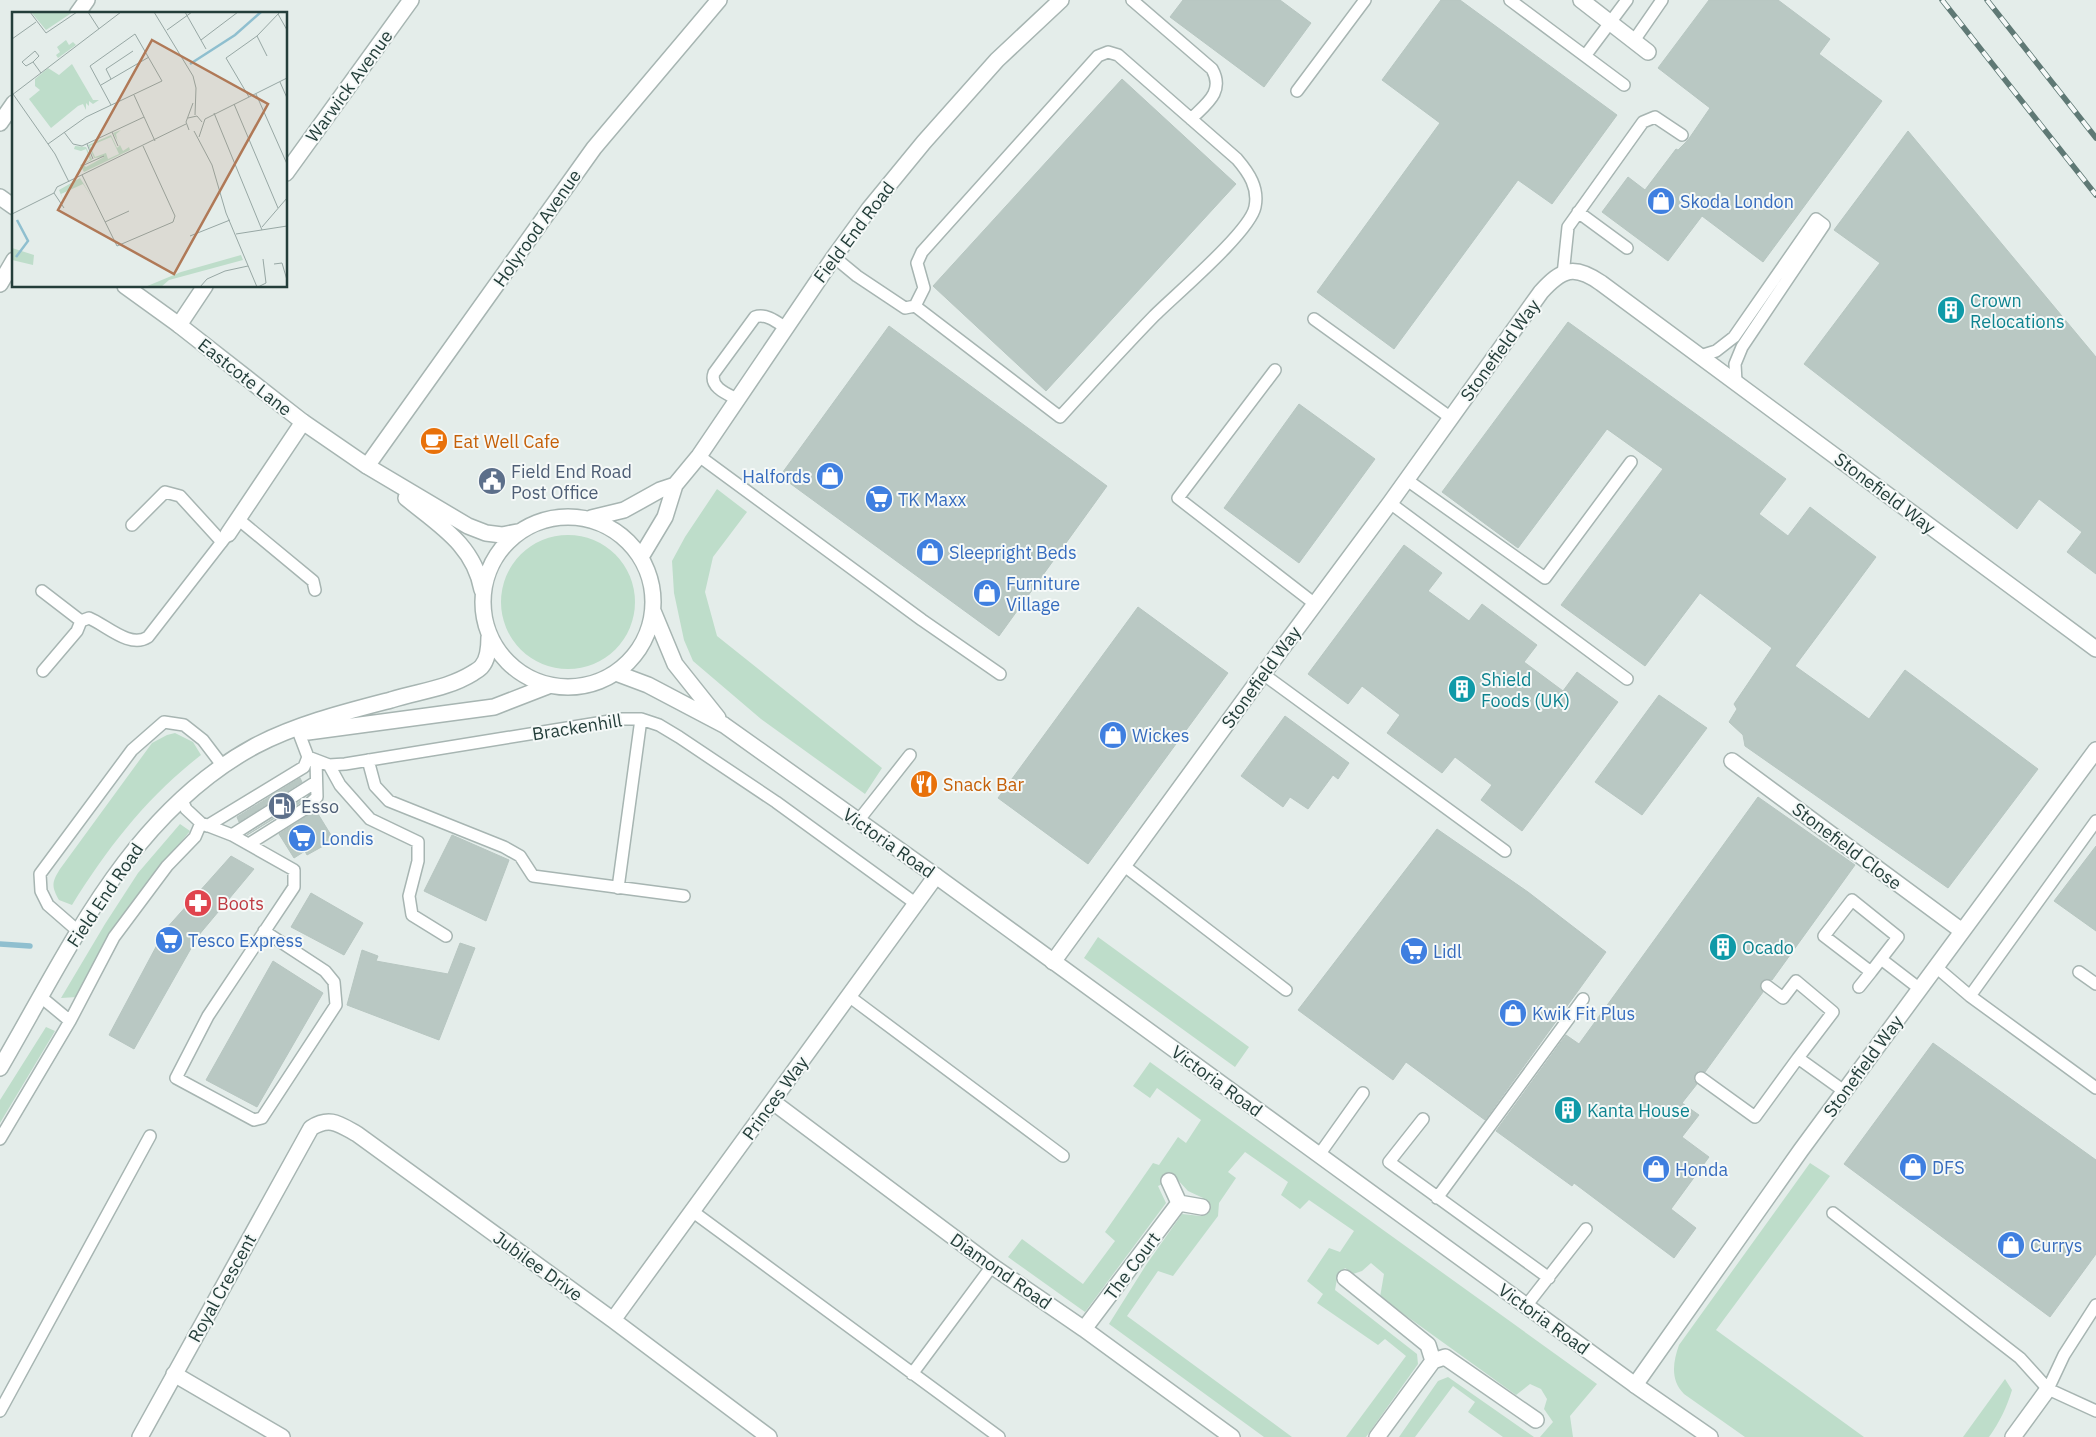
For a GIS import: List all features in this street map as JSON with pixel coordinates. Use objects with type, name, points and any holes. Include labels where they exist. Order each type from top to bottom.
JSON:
[{"type":"street","points":[[78,12],[87,0]]},
{"type":"street","name":"Warwick Avenue","points":[[288,170],[411,0]]},
{"type":"street","name":"Holyrood Avenue","points":[[367,466],[594,148],[719,0]]},
{"type":"street","name":"Field End Road","points":[[641,557],[665,517],[675,485],[699,456],[834,257],[869,209],[924,142],[997,60],[1061,0]]},
{"type":"street","points":[[1581,0],[1648,52]]},
{"type":"street","points":[[0,122],[12,106]]},
{"type":"street","points":[[0,197],[12,206]]},
{"type":"street","points":[[0,284],[12,263]]},
{"type":"street","name":"Stonefield Way","points":[[1054,962],[1123,865],[1407,480],[1541,292],[1553,280],[1575,270],[1586,273],[1736,382],[2096,649]]},
{"type":"street","name":"Eastcote Lane","points":[[128,288],[179,325],[303,422],[367,466],[468,526],[486,533],[502,535],[517,532]]},
{"type":"street","points":[[179,325],[204,288]]},
{"type":"street","points":[[225,538],[303,422]]},
{"type":"street","name":"Eastcote Lane","points":[[367,466],[449,532],[460,544],[479,575],[482,594]]},
{"type":"street","name":"Field End Road","points":[[591,518],[624,510],[660,490],[675,485]]},
{"type":"street","points":[[591,518],[623,536],[641,557],[652,583],[653,611],[647,635],[634,656],[616,673],[599,682],[580,687],[548,686],[520,673],[502,658],[490,637],[483,616],[482,594],[488,570],[500,549],[517,532],[543,519],[591,518]]},
{"type":"street","name":"Victoria Road","points":[[653,611],[675,664],[724,725]]},
{"type":"street","name":"Field End Road","points":[[0,1068],[79,932],[128,856],[156,823],[181,798],[222,765],[256,745],[396,698],[437,689],[464,678],[482,666],[488,652],[490,637]]},
{"type":"street","name":"Victoria Road","points":[[616,673],[648,685],[724,725],[936,876],[1635,1385],[1710,1437]]},
{"type":"street","name":"Field End Road","points":[[298,730],[494,707],[548,686]]},
{"type":"street","name":"Stonefield Way","points":[[1635,1385],[1844,1091],[2096,750]]},
{"type":"street","name":"Stonefield Close","points":[[1732,760],[1962,931]]},
{"type":"street","name":"Princes Way","points":[[613,1320],[850,997],[936,876]]},
{"type":"street","name":"Diamond Road","points":[[772,1102],[992,1266],[1232,1437]]},
{"type":"street","name":"Jubilee Drive","points":[[305,1138],[311,1128],[321,1122],[336,1122],[357,1134],[613,1320],[769,1437]]},
{"type":"street","name":"Royal Crescent","points":[[140,1437],[305,1138]]},
{"type":"street","points":[[1169,1181],[1179,1203],[1202,1207]]},
{"type":"street","name":"The Court","points":[[1084,1330],[1179,1203]]},
{"type":"street","points":[[1345,1278],[1428,1345],[1433,1361]]},
{"type":"street","points":[[1377,1437],[1433,1361],[1445,1357],[1536,1420]]},
{"type":"street","points":[[174,1374],[282,1437]]},
{"type":"street","points":[[2012,1437],[2048,1388]]},
{"type":"lane","points":[[1132,0],[1212,69],[1217,77],[1218,87],[1209,100],[1191,119]]},
{"type":"lane","points":[[1297,91],[1365,0]]},
{"type":"lane","points":[[1510,0],[1624,85]]},
{"type":"lane","points":[[1585,56],[1627,0]]},
{"type":"lane","points":[[1633,42],[1662,0]]},
{"type":"lane","points":[[834,257],[857,276],[905,308],[915,306],[1060,417],[1155,315],[1218,255],[1247,221],[1255,208],[1255,192],[1251,176],[1237,160],[1118,55],[1108,52],[1098,56],[922,252],[917,263],[924,288],[915,306]]},
{"type":"lane","points":[[1563,274],[1568,227],[1643,122],[1655,117],[1682,135]]},
{"type":"lane","points":[[1578,212],[1627,248]]},
{"type":"lane","points":[[1700,356],[1716,351],[1734,337],[1816,219],[1824,225],[1742,347],[1735,364],[1736,382]]},
{"type":"lane","points":[[737,400],[722,392],[714,383],[712,378],[714,373],[755,317],[760,315],[786,328]]},
{"type":"lane","points":[[1314,318],[1451,418]]},
{"type":"lane","points":[[1275,370],[1178,498],[1315,604]]},
{"type":"lane","points":[[699,456],[1000,674]]},
{"type":"lane","points":[[1407,480],[1545,578],[1631,462]]},
{"type":"lane","points":[[42,671],[77,631],[81,621],[89,618],[136,642],[148,637],[225,538],[180,496],[165,492],[132,525]]},
{"type":"lane","points":[[1390,502],[1627,679]]},
{"type":"lane","points":[[238,519],[313,581],[315,590]]},
{"type":"lane","points":[[42,591],[81,621]]},
{"type":"lane","points":[[1263,674],[1505,851]]},
{"type":"lane","name":"Brackenhill","points":[[312,759],[329,765],[622,719],[641,719],[659,725],[679,737],[783,808],[915,903]]},
{"type":"lane","points":[[618,888],[641,719]]},
{"type":"lane","points":[[79,932],[48,905],[41,891],[40,874],[132,750],[164,722],[184,725],[203,740],[222,765]]},
{"type":"lane","points":[[248,844],[303,810],[317,796],[312,759],[298,730]]},
{"type":"lane","points":[[858,821],[910,755]]},
{"type":"lane","points":[[0,1139],[70,1021],[114,937],[167,866],[195,837],[204,824],[304,766],[312,759]]},
{"type":"lane","points":[[368,760],[375,786],[389,801],[504,847],[520,856],[533,876],[684,896]]},
{"type":"lane","points":[[329,765],[340,785],[370,819],[418,842],[418,861],[409,896],[412,915],[446,936]]},
{"type":"lane","points":[[232,835],[316,782]]},
{"type":"lane","points":[[181,798],[186,809],[204,824],[232,835],[294,870],[294,887],[264,931],[208,1016],[176,1078],[254,1120],[262,1118],[336,1005],[334,982],[325,971],[264,931]]},
{"type":"lane","points":[[1970,996],[2096,821]]},
{"type":"lane","points":[[1123,865],[1286,990]]},
{"type":"lane","points":[[1860,987],[1898,937],[1852,900],[1824,936],[1871,972]]},
{"type":"lane","points":[[1881,958],[1920,989]]},
{"type":"lane","points":[[1936,967],[1970,996],[2096,1088]]},
{"type":"lane","points":[[2079,972],[2096,984]]},
{"type":"lane","points":[[1701,1078],[1755,1117],[1833,1012],[1796,981],[1783,998],[1768,986]]},
{"type":"lane","points":[[41,997],[70,1021]]},
{"type":"lane","points":[[850,997],[1063,1156]]},
{"type":"lane","points":[[1437,1198],[1582,999]]},
{"type":"lane","points":[[1798,1058],[1844,1091]]},
{"type":"lane","points":[[1319,1155],[1363,1093]]},
{"type":"lane","points":[[1423,1120],[1389,1162],[1549,1278]]},
{"type":"lane","points":[[0,1411],[150,1136]]},
{"type":"lane","points":[[692,1211],[999,1437]]},
{"type":"lane","points":[[1833,1213],[2020,1358],[2048,1388],[2096,1411]]},
{"type":"lane","points":[[1526,1306],[1586,1228]]},
{"type":"lane","points":[[912,1374],[992,1266]]},
{"type":"lane","points":[[2048,1388],[2064,1355],[2096,1305]]},
{"type":"green space","points":[[717,489],[747,512],[713,557],[705,592],[717,636],[882,768],[865,794],[761,719],[693,661],[684,640],[674,593],[672,561],[685,537]]},
{"type":"green space","points":[[568,535],[594,540],[605,546],[615,555],[624,565],[630,576],[635,602],[630,628],[624,639],[615,649],[605,658],[594,664],[568,669],[542,664],[531,658],[521,649],[512,639],[506,628],[501,602],[506,576],[512,565],[521,555],[531,546],[542,540]]},
{"type":"green space","points":[[175,733],[193,742],[201,755],[163,788],[130,824],[114,843],[72,905],[59,900],[54,884],[55,877],[60,869],[152,743]]},
{"type":"green space","points":[[180,824],[190,831],[138,894],[114,931],[77,997],[61,998],[138,873]]},
{"type":"green space","points":[[1098,937],[1249,1047],[1235,1067],[1084,958]]},
{"type":"green space","points":[[46,1027],[55,1031],[0,1123],[0,1100]]},
{"type":"green space","points":[[1150,1062],[1597,1384],[1570,1416],[1573,1437],[1540,1437],[1553,1422],[1544,1409],[1547,1399],[1541,1389],[1530,1384],[1516,1395],[1380,1297],[1384,1274],[1371,1263],[1362,1271],[1353,1274],[1345,1268],[1337,1279],[1335,1290],[1417,1354],[1418,1364],[1366,1437],[1346,1437],[1406,1356],[1385,1339],[1378,1345],[1317,1303],[1323,1294],[1307,1281],[1329,1248],[1340,1252],[1354,1231],[1309,1200],[1300,1209],[1281,1195],[1288,1182],[1245,1152],[1228,1172],[1236,1178],[1219,1203],[1218,1216],[1173,1276],[1158,1271],[1127,1316],[1292,1437],[1264,1437],[1109,1324],[1146,1265],[1182,1214],[1201,1216],[1203,1198],[1188,1191],[1176,1178],[1158,1186],[1166,1203],[1085,1312],[1008,1257],[1022,1239],[1083,1284],[1115,1241],[1105,1232],[1153,1163],[1159,1165],[1178,1137],[1186,1143],[1201,1120],[1157,1088],[1150,1098],[1133,1086]]},
{"type":"green space","points":[[1810,1163],[1830,1176],[1716,1330],[1864,1437],[1745,1437],[1684,1394],[1676,1383],[1674,1371],[1675,1358],[1679,1345]]},
{"type":"green space","points":[[1448,1377],[1534,1437],[1503,1437],[1468,1412],[1475,1402],[1453,1386],[1415,1437],[1399,1437],[1438,1381]]},
{"type":"green space","points":[[2005,1379],[2012,1390],[2008,1403],[1989,1437],[1963,1437]]},
{"type":"building","points":[[1183,0],[1280,0],[1311,23],[1264,87],[1170,17]]},
{"type":"building","points":[[1441,0],[1460,0],[1617,115],[1552,204],[1518,180],[1394,349],[1317,292],[1440,123],[1382,80]]},
{"type":"building","points":[[1709,0],[1778,0],[1830,39],[1819,54],[1882,101],[1763,262],[1702,216],[1668,261],[1602,212],[1628,177],[1645,190],[1676,149],[1678,150],[1688,140],[1710,108],[1658,68]]},
{"type":"building","points":[[1122,79],[1236,184],[1046,391],[933,286]]},
{"type":"building","name":"Crown Relocations","points":[[1908,131],[2096,357],[2096,574],[2067,552],[2082,532],[2039,499],[2017,529],[1804,364],[1880,263],[1834,230]]},
{"type":"building","points":[[1568,322],[1786,479],[1759,514],[1788,536],[1810,507],[1876,557],[1795,666],[1869,719],[1905,670],[2038,769],[1948,888],[1745,746],[1743,735],[1729,722],[1737,709],[1734,704],[1772,648],[1700,593],[1645,666],[1561,605],[1663,469],[1607,429],[1518,548],[1442,492]]},
{"type":"building","points":[[889,326],[1107,486],[999,636],[780,476]]},
{"type":"building","points":[[1299,404],[1375,459],[1299,563],[1224,508]]},
{"type":"building","name":"Shield Foods (UK)","points":[[1404,545],[1442,573],[1428,591],[1469,621],[1482,604],[1537,645],[1524,662],[1563,691],[1577,672],[1618,702],[1522,831],[1481,800],[1492,785],[1455,757],[1442,773],[1387,733],[1400,715],[1362,686],[1348,704],[1308,674]]},
{"type":"building","name":"Wickes","points":[[1138,607],[1228,673],[1088,864],[998,798]]},
{"type":"building","points":[[1659,695],[1707,728],[1642,815],[1595,782]]},
{"type":"building","points":[[1285,716],[1349,763],[1338,779],[1333,775],[1308,809],[1290,797],[1283,807],[1241,776]]},
{"type":"building","points":[[300,778],[302,782],[239,822],[237,817]]},
{"type":"building","points":[[1758,797],[1855,865],[1772,980],[1765,979],[1761,982],[1760,988],[1763,992],[1705,1072],[1698,1071],[1695,1074],[1694,1081],[1697,1084],[1682,1103],[1699,1115],[1682,1137],[1709,1157],[1671,1209],[1696,1228],[1674,1258],[1574,1183],[1572,1186],[1496,1131],[1566,1035],[1579,1044]]},
{"type":"building","points":[[305,798],[298,804],[247,835]]},
{"type":"building","points":[[315,809],[334,840],[307,855],[305,851],[294,858],[279,834]]},
{"type":"building","points":[[1437,829],[1528,892],[1606,952],[1485,1120],[1406,1062],[1393,1080],[1298,1010]]},
{"type":"building","points":[[452,835],[509,860],[486,921],[424,891]]},
{"type":"building","points":[[2096,846],[2096,931],[2054,901]]},
{"type":"building","points":[[231,856],[254,869],[198,936],[134,1049],[109,1035],[165,930]]},
{"type":"building","points":[[311,893],[363,923],[344,955],[291,927]]},
{"type":"building","points":[[460,943],[475,948],[439,1040],[347,1005],[362,950],[378,956],[376,961],[448,974]]},
{"type":"building","points":[[273,961],[323,993],[257,1107],[206,1080]]},
{"type":"building","points":[[1933,1043],[2096,1160],[2096,1254],[2050,1317],[1844,1164]]},
{"type":"waterway","points":[[0,944],[30,946]]},
{"type":"railway","points":[[1942,0],[2096,195]]},
{"type":"railway","points":[[1987,0],[2096,138]]},
{"type":"place","name":"Skoda London","points":[[1661,201]]},
{"type":"place","name":"Crown Relocations","points":[[1951,310]]},
{"type":"place","name":"Eat Well Cafe","points":[[434,441]]},
{"type":"place","name":"Halfords","points":[[830,476]]},
{"type":"place","name":"Field End Road Post Office","points":[[492,481]]},
{"type":"place","name":"TK Maxx","points":[[879,499]]},
{"type":"place","name":"Sleepright Beds","points":[[930,552]]},
{"type":"place","name":"Furniture Village","points":[[987,593]]},
{"type":"place","name":"Shield Foods (UK)","points":[[1462,689]]},
{"type":"place","name":"Wickes","points":[[1113,735]]},
{"type":"place","name":"Snack Bar","points":[[924,784]]},
{"type":"place","name":"Esso","points":[[282,806]]},
{"type":"place","name":"Londis","points":[[302,838]]},
{"type":"place","name":"Boots","points":[[198,903]]},
{"type":"place","name":"Tesco Express","points":[[169,940]]},
{"type":"place","name":"Ocado","points":[[1723,947]]},
{"type":"place","name":"Lidl","points":[[1414,951]]},
{"type":"place","name":"Kwik Fit Plus","points":[[1513,1013]]},
{"type":"place","name":"Kanta House","points":[[1568,1110]]},
{"type":"place","name":"DFS","points":[[1913,1167]]},
{"type":"place","name":"Honda","points":[[1656,1169]]},
{"type":"place","name":"Currys","points":[[2011,1245]]}]
